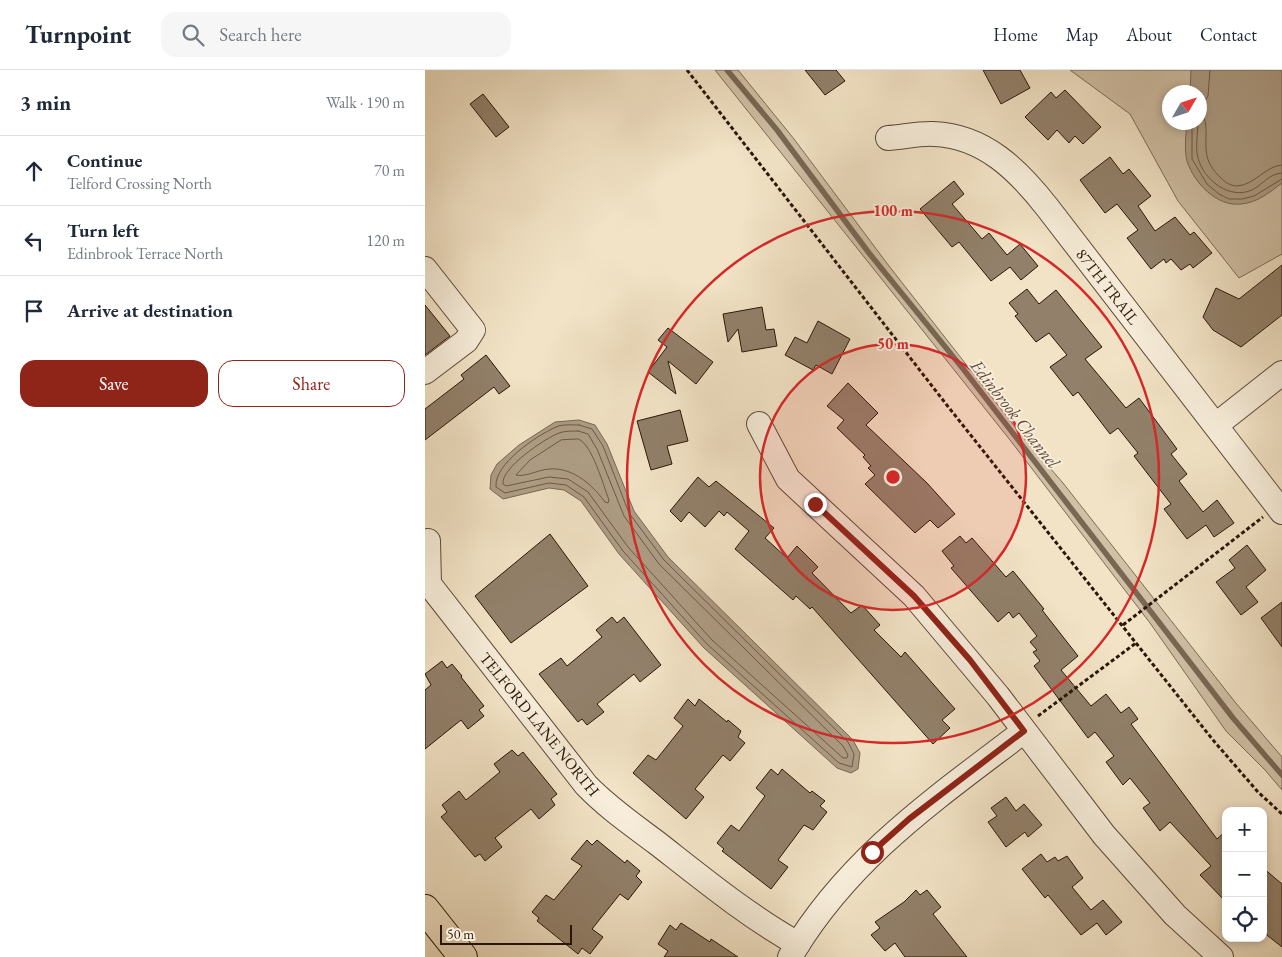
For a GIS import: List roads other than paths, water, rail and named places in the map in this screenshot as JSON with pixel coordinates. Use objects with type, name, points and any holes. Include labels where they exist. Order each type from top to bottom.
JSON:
[{"type":"main road","points":[[425,909],[463,957]]},
{"type":"street","name":"87TH TRAIL","points":[[888,138],[934,133],[961,138],[986,148],[1015,170],[1047,207],[1280,509]]},
{"type":"street","points":[[425,269],[473,330],[466,342],[425,372]]},
{"type":"street","points":[[1216,425],[1282,373]]},
{"type":"street","points":[[759,424],[788,479],[914,596],[970,660],[1129,864],[1175,915],[1221,957]]},
{"type":"street","name":"TELFORD LANE NORTH","points":[[428,541],[429,584],[586,785],[605,803],[705,881],[763,923],[794,951]]},
{"type":"street","points":[[794,951],[835,892],[878,846],[909,819],[1024,731]]},
{"type":"water","points":[[1191,70],[1282,70],[1282,183],[1252,202],[1241,204],[1223,202],[1215,198],[1201,185],[1187,161],[1187,130],[1207,130],[1207,85],[1190,85]]},
{"type":"water","points":[[579,420],[595,425],[607,444],[634,511],[668,557],[853,740],[860,753],[858,769],[851,773],[837,768],[704,648],[619,554],[581,501],[564,490],[549,488],[503,499],[490,489],[491,475],[497,464],[519,445],[555,422]]},
{"type":"waterway","name":"Edinbrook Channel","points":[[727,70],[777,130],[869,253],[964,370],[1233,718],[1282,775]]}]
